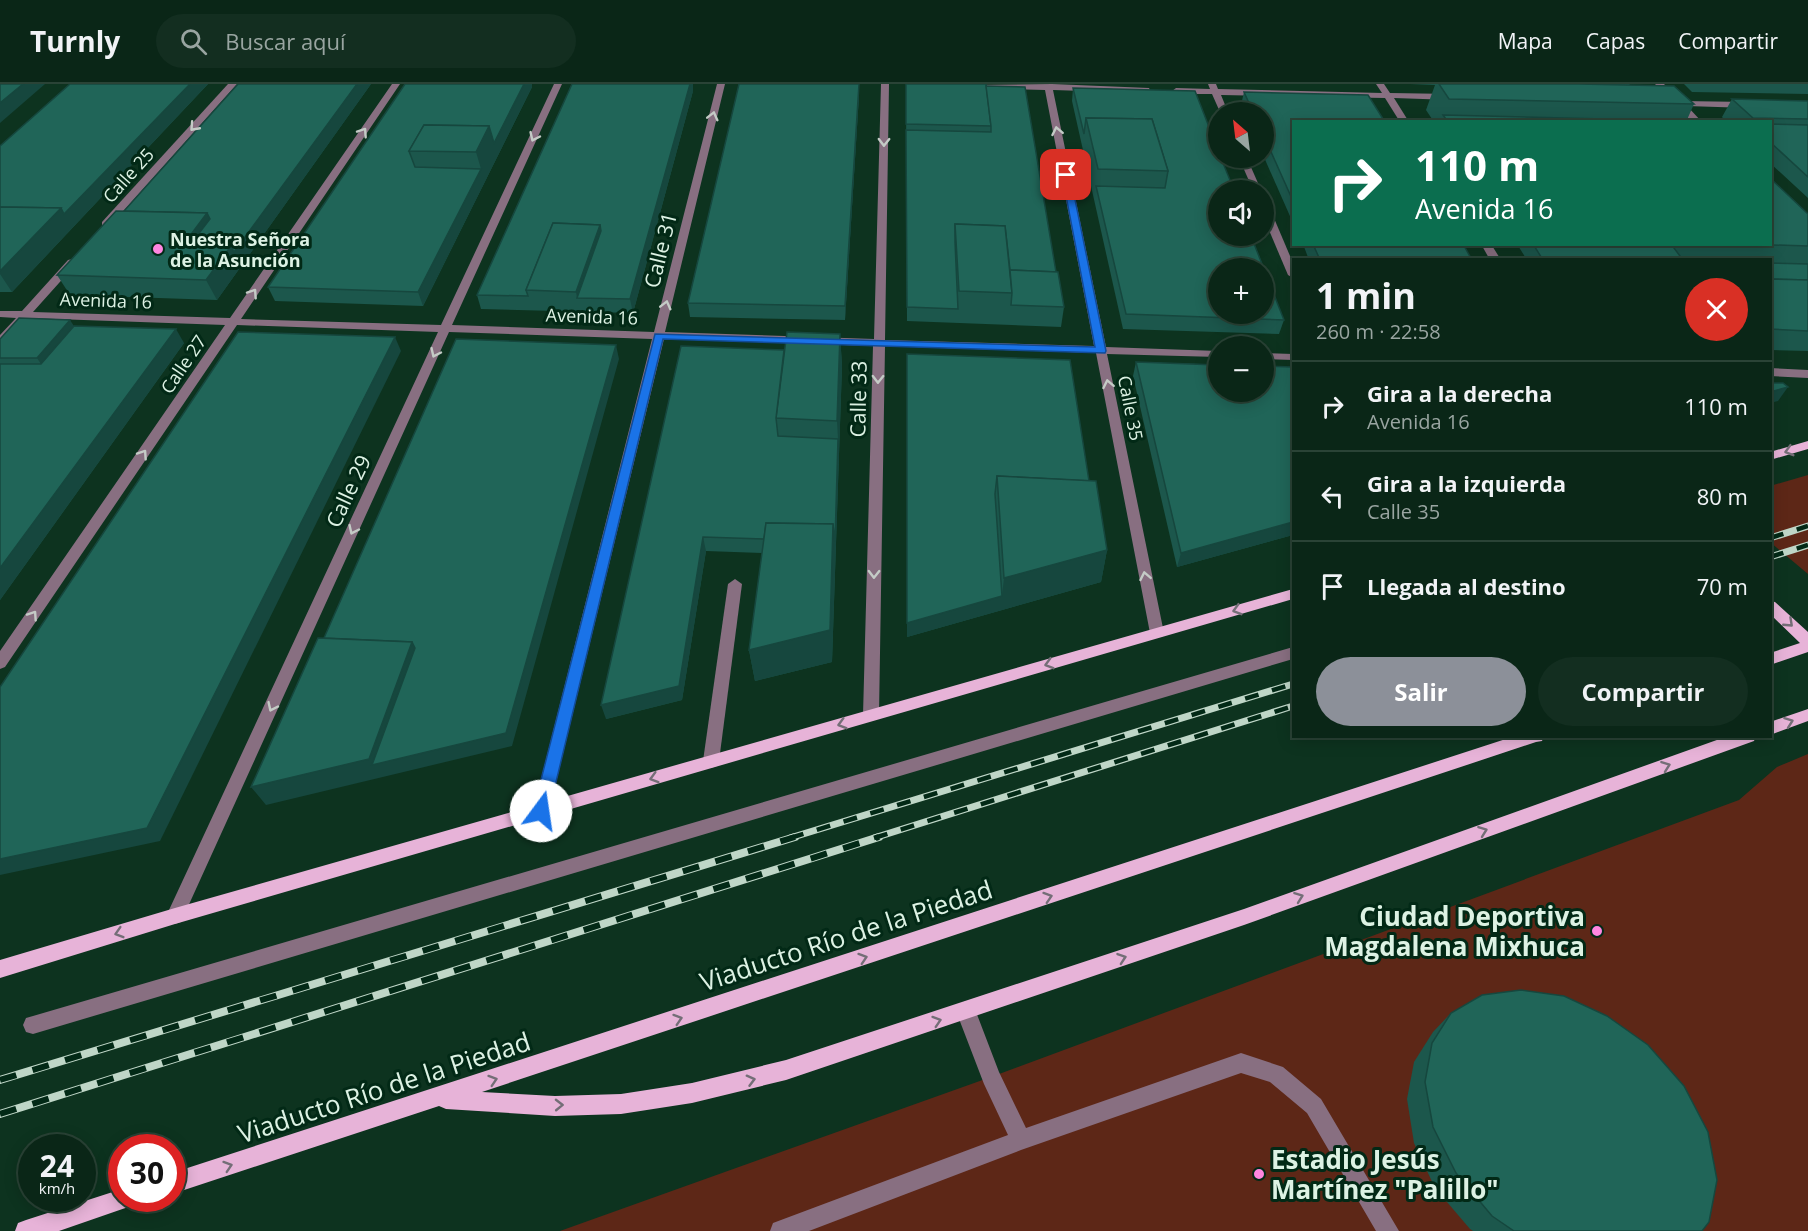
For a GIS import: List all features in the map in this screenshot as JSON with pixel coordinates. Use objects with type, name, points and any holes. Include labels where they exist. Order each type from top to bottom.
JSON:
[{"type":"main road","points":[[1772,455],[1808,445]]},
{"type":"main road","points":[[0,969],[175,916],[1292,594]]},
{"type":"main road","points":[[1772,608],[1808,641]]},
{"type":"main road","points":[[1772,658],[1808,646]]},
{"type":"main road","points":[[1772,728],[1808,715]]},
{"type":"main road","name":"Viaducto Río de la Piedad","points":[[186,1180],[437,1099],[1530,738]]},
{"type":"main road","points":[[437,1099],[549,1106],[620,1104],[691,1094],[809,1063],[1244,917],[1742,738]]},
{"type":"main road","points":[[26,1231],[108,1204]]},
{"type":"street","name":"Calle 25","points":[[97,235],[233,84]]},
{"type":"street","name":"Calle 27","points":[[0,663],[396,84]]},
{"type":"street","name":"Calle 29","points":[[175,916],[558,84]]},
{"type":"street","name":"Calle 31","points":[[541,811],[721,84]]},
{"type":"street","name":"Calle 33","points":[[871,715],[885,84]]},
{"type":"street","points":[[1380,84],[1404,120]]},
{"type":"street","points":[[1659,84],[1696,120]]},
{"type":"street","points":[[959,85],[1155,90]]},
{"type":"street","name":"Calle 35","points":[[1048,86],[1157,633]]},
{"type":"street","points":[[1213,88],[1219,102]]},
{"type":"street","points":[[1167,90],[1213,88],[1458,98]]},
{"type":"street","points":[[1667,103],[1754,105]]},
{"type":"street","points":[[1274,230],[1292,273]]},
{"type":"street","points":[[0,342],[81,253]]},
{"type":"street","name":"Avenida 16","points":[[0,314],[1208,354]]},
{"type":"street","points":[[1274,356],[1292,357]]},
{"type":"street","points":[[1772,372],[1808,374]]},
{"type":"street","points":[[711,761],[735,584]]},
{"type":"street","points":[[33,1025],[1292,653]]},
{"type":"street","points":[[966,1011],[991,1077],[1022,1140]]},
{"type":"street","points":[[781,1231],[1022,1140],[1241,1063],[1276,1074],[1314,1106],[1388,1231]]},
{"type":"shaded area","points":[[1808,475],[1808,574],[1772,544],[1772,485]]},
{"type":"shaded area","name":"Ciudad Deportiva Magdalena Mixhuca","points":[[1808,754],[1808,1231],[560,1231],[991,1077],[1739,800],[1777,767]]},
{"type":"building","points":[[0,84],[23,84],[0,103]]},
{"type":"building","points":[[70,84],[190,84],[64,214],[61,208],[0,207],[0,146]]},
{"type":"building","points":[[238,84],[357,84],[234,252],[231,246],[190,245],[210,219],[207,213],[124,211]]},
{"type":"building","points":[[405,84],[524,84],[494,143],[489,126],[424,125],[409,151],[415,167],[481,169],[418,292],[268,287]]},
{"type":"building","points":[[572,84],[690,84],[630,299],[577,298],[601,231],[600,225],[553,223],[526,290],[528,296],[477,295]]},
{"type":"building","points":[[739,84],[859,84],[845,306],[688,303]]},
{"type":"building","points":[[906,84],[986,84],[991,126],[906,124]]},
{"type":"building","points":[[1439,84],[1674,86],[1694,104],[1449,99]]},
{"type":"building","points":[[986,86],[1025,87],[1056,272],[1010,270],[1005,226],[955,224],[958,309],[907,307],[906,130],[991,132]]},
{"type":"building","points":[[1073,88],[1195,91],[1208,124],[1208,168],[1225,168],[1230,180],[1208,180],[1208,246],[1255,246],[1260,258],[1208,258],[1208,317],[1126,314],[1096,186],[1165,188],[1168,171],[1152,119],[1086,118],[1084,134]]},
{"type":"building","points":[[1244,92],[1368,95],[1384,120],[1292,120],[1292,199],[1274,159],[1274,102],[1248,102]]},
{"type":"building","points":[[1732,99],[1808,101],[1808,119],[1753,118]]},
{"type":"building","points":[[1443,115],[1645,120],[1447,120]]},
{"type":"building","points":[[1086,118],[1152,119],[1168,171],[1098,169]]},
{"type":"building","points":[[1772,124],[1808,125],[1808,177],[1772,144]]},
{"type":"building","points":[[424,125],[489,126],[476,152],[409,151]]},
{"type":"building","points":[[1772,180],[1808,214],[1808,246],[1772,245]]},
{"type":"building","points":[[0,207],[61,208],[0,271]]},
{"type":"building","points":[[116,211],[207,213],[183,245],[231,246],[206,280],[57,275]]},
{"type":"building","points":[[553,223],[600,225],[576,292],[526,290]]},
{"type":"building","points":[[955,224],[1005,226],[1012,293],[959,291]]},
{"type":"building","points":[[1314,246],[1464,246],[1471,258],[1319,258]]},
{"type":"building","points":[[1534,246],[1672,246],[1682,258],[1542,258]]},
{"type":"building","points":[[1772,263],[1808,264],[1808,280],[1772,279]]},
{"type":"building","points":[[1010,270],[1058,272],[1064,307],[1011,305]]},
{"type":"building","points":[[1772,279],[1808,280],[1808,331],[1772,329]]},
{"type":"building","points":[[1274,295],[1284,320],[1274,320]]},
{"type":"building","points":[[19,318],[70,320],[37,358],[0,358],[0,339]]},
{"type":"building","points":[[74,326],[176,329],[0,568],[0,364],[41,364]]},
{"type":"building","points":[[238,332],[395,337],[147,828],[0,859],[0,687]]},
{"type":"building","points":[[787,332],[840,334],[837,421],[776,418]]},
{"type":"building","points":[[456,339],[616,345],[506,733],[372,765],[415,648],[412,642],[324,638]]},
{"type":"building","points":[[681,346],[784,350],[776,418],[778,436],[838,439],[835,542],[833,524],[766,523],[764,539],[703,537],[679,686],[601,705]]},
{"type":"building","points":[[907,354],[1070,360],[1089,481],[997,476],[995,494],[1002,596],[907,623]]},
{"type":"building","points":[[1136,362],[1208,365],[1208,402],[1274,402],[1274,366],[1292,367],[1292,522],[1181,553]]},
{"type":"building","points":[[1772,383],[1783,383],[1788,387],[1772,391]]},
{"type":"building","points":[[997,476],[1096,481],[1107,550],[1004,578]]},
{"type":"building","points":[[766,523],[833,524],[830,630],[749,650]]},
{"type":"building","points":[[318,638],[412,642],[369,759],[251,787]]},
{"type":"building","points":[[1521,990],[1564,996],[1607,1016],[1648,1045],[1684,1086],[1708,1132],[1717,1180],[1709,1222],[1702,1231],[1514,1231],[1492,1216],[1456,1173],[1433,1127],[1425,1082],[1432,1043],[1451,1013],[1482,995]]},
{"type":"railway","points":[[1772,537],[1808,526]]},
{"type":"railway","points":[[1772,556],[1808,545]]},
{"type":"railway","points":[[790,838],[1292,684]]},
{"type":"railway","points":[[874,838],[1292,706]]},
{"type":"railway","points":[[0,1080],[795,837]]},
{"type":"railway","points":[[0,1114],[879,837]]},
{"type":"place","name":"Nuestra Señora de la Asunción","points":[[158,249]]},
{"type":"place","name":"Ciudad Deportiva Magdalena Mixhuca","points":[[1597,931]]},
{"type":"place","name":"Estadio Jesús Martínez \"Palillo\"","points":[[1259,1174]]},
{"type":"route","points":[[541,811],[659,336],[1101,351],[1066,175]]}]
